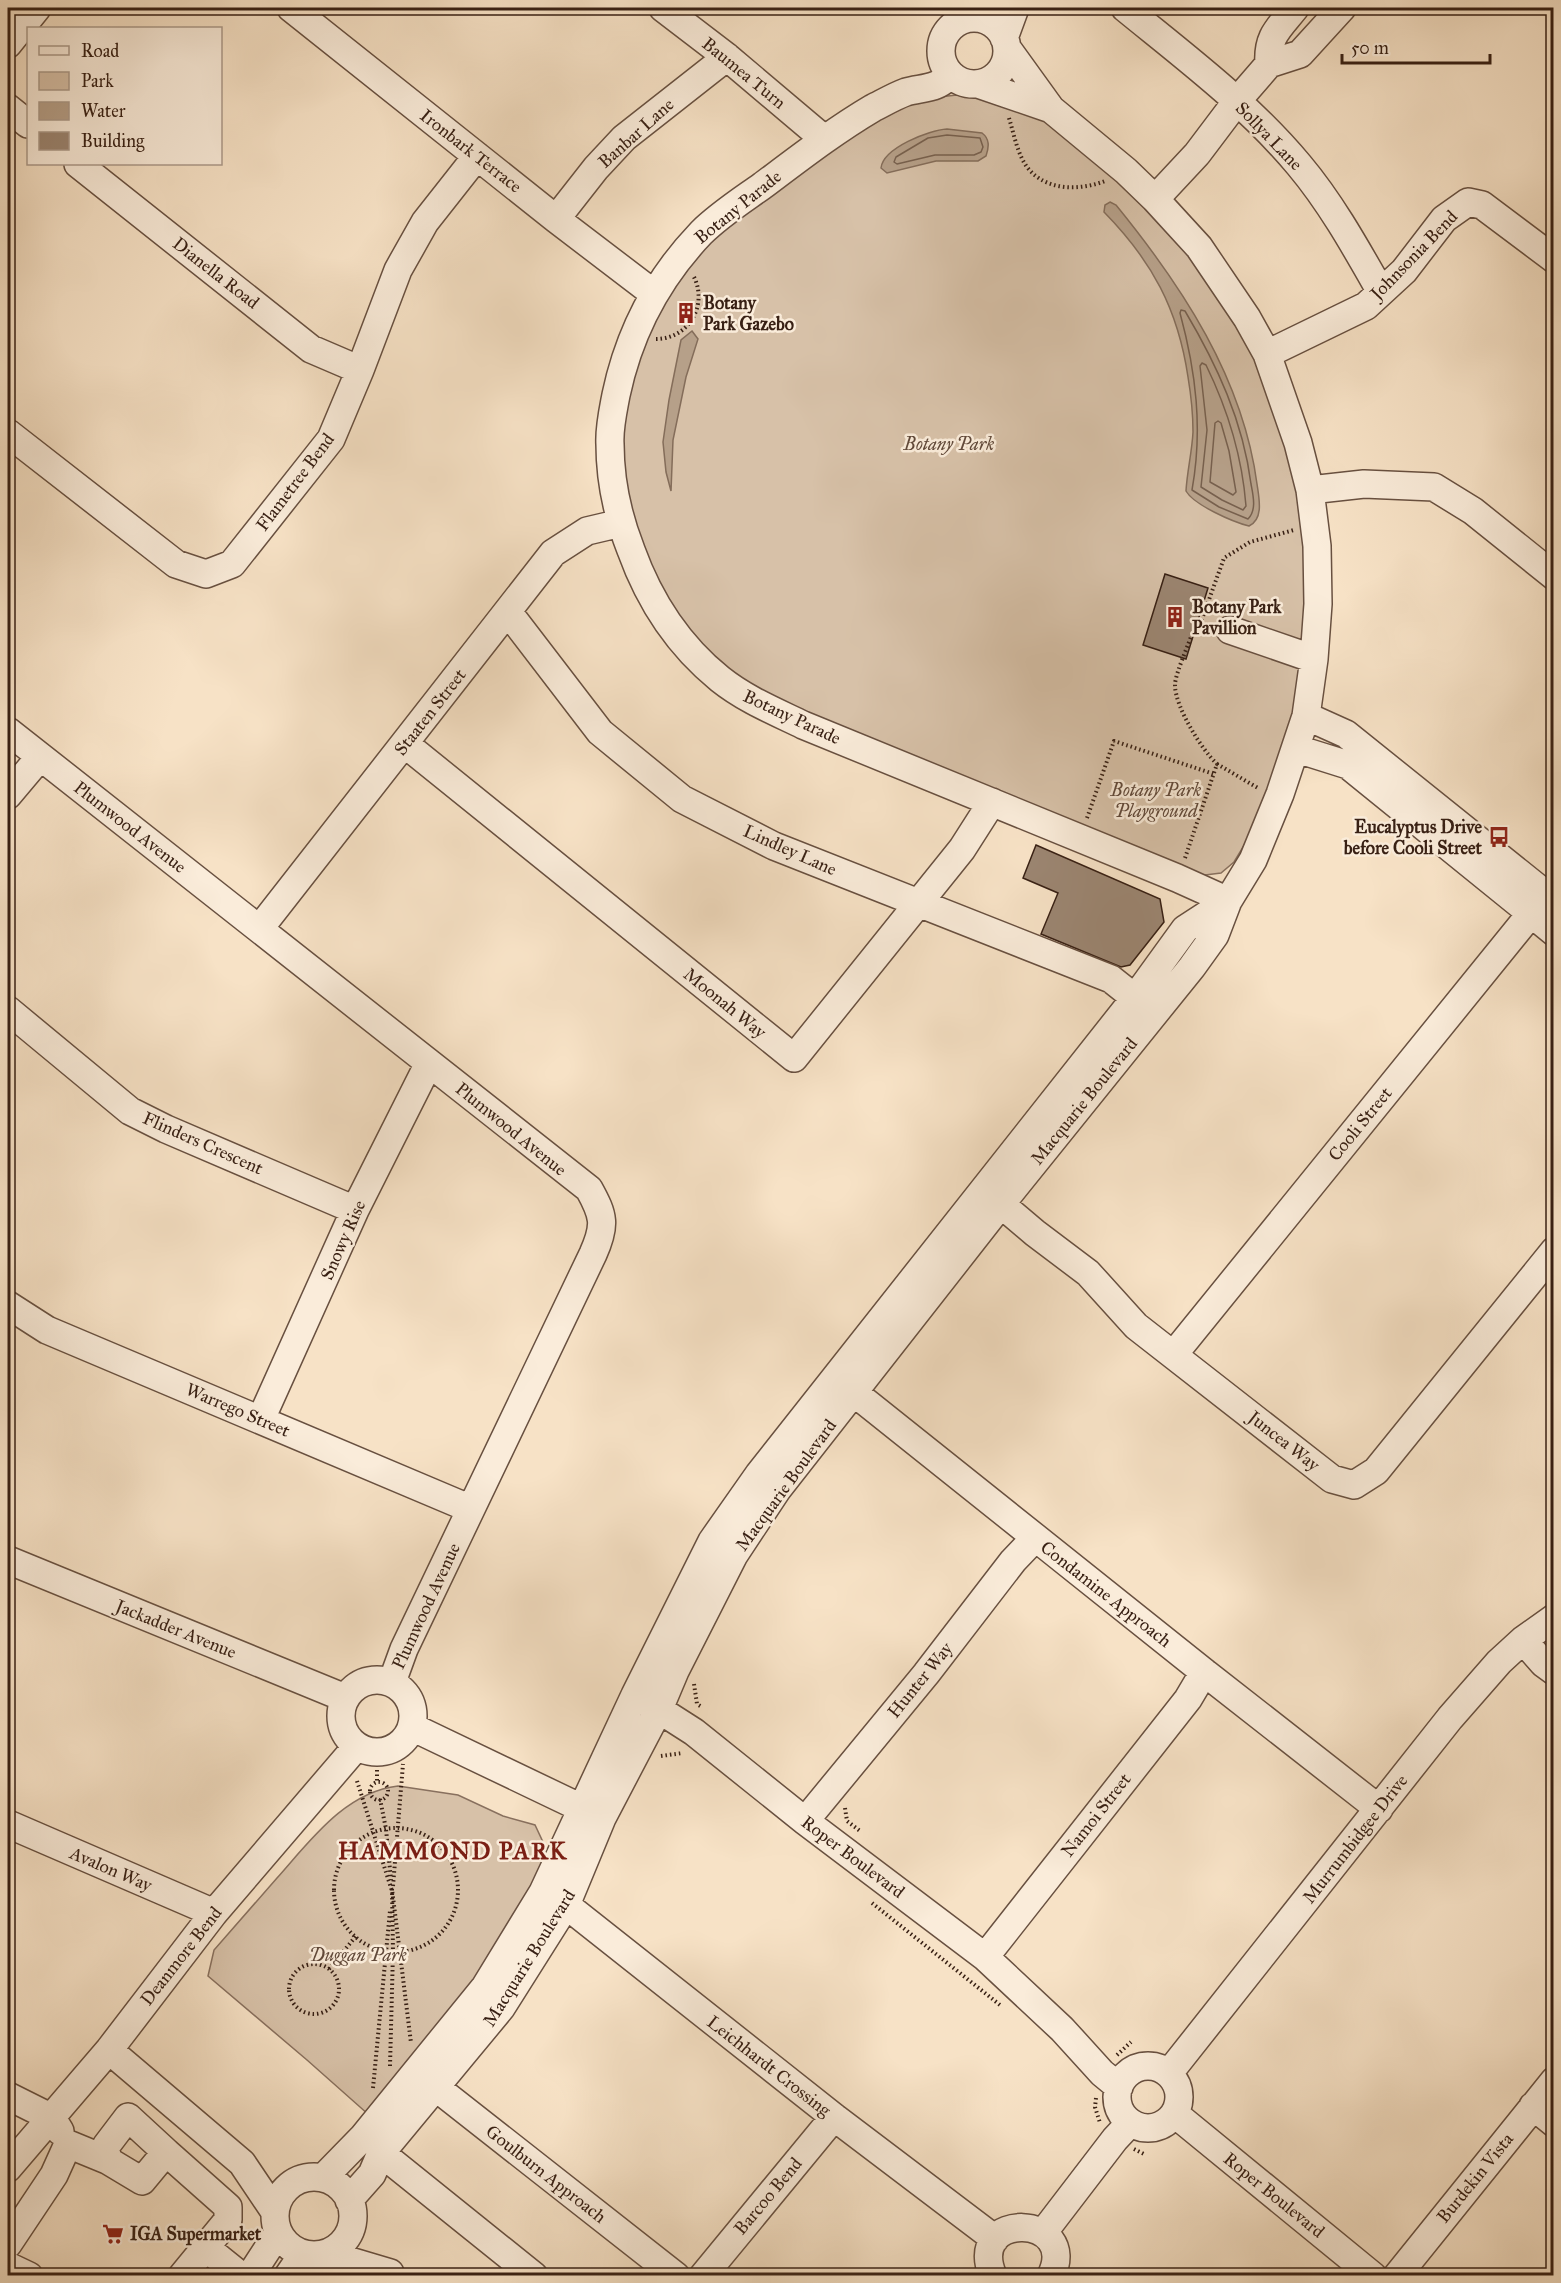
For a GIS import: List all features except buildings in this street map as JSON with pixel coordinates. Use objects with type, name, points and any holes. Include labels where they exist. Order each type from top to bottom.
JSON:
[{"type":"street","points":[[8,44],[37,8]]},
{"type":"street","name":"Ironbark Terrace","points":[[291,8],[556,219],[653,293]]},
{"type":"street","points":[[1006,43],[998,28],[980,13],[951,28],[945,36],[942,46],[945,66],[959,81],[978,84],[988,82],[1003,68],[1006,43],[1015,8]]},
{"type":"street","name":"Sollya Lane","points":[[1125,8],[1237,101],[1299,164],[1332,209],[1381,292]]},
{"type":"street","points":[[1269,64],[1268,47],[1276,31],[1295,8]]},
{"type":"street","points":[[1155,199],[1197,154],[1237,101],[1269,64],[1300,54],[1342,8]]},
{"type":"street","name":"Baumea Turn","points":[[671,10],[824,139]]},
{"type":"street","name":"Macquarie Boulevard","points":[[992,1197],[1192,967],[1215,935],[1228,901],[1252,860],[1297,749],[1306,716],[1318,604],[1317,546],[1310,490],[1298,442],[1267,354],[1247,318],[1199,247],[1126,171],[1051,110],[1006,43]]},
{"type":"street","name":"Botany Parade","points":[[904,92],[940,57],[942,46]]},
{"type":"street","name":"Banbar Lane","points":[[556,219],[596,168],[624,138],[727,57]]},
{"type":"street","name":"Botany Parade","points":[[951,75],[937,85],[904,92],[824,139],[719,218],[675,263],[653,293],[631,342],[620,378],[612,419],[610,466],[621,523],[638,569],[656,605],[674,632],[720,679],[749,699],[803,725],[1228,901]]},
{"type":"street","name":"Macquarie Boulevard","points":[[978,84],[1051,110]]},
{"type":"street","points":[[8,108],[27,123]]},
{"type":"street","name":"Flametree Bend","points":[[8,433],[176,564],[206,574],[232,564],[331,439],[398,270],[424,222],[477,156]]},
{"type":"street","name":"Dianella Road","points":[[79,165],[311,349],[360,370]]},
{"type":"street","name":"Johnsonia Bend","points":[[1267,354],[1366,306],[1404,271],[1444,219],[1468,202],[1482,205],[1554,259]]},
{"type":"street","points":[[1310,490],[1365,484],[1434,487],[1473,511],[1554,576]]},
{"type":"street","name":"Staaten Street","points":[[260,928],[553,553],[586,531],[621,523]]},
{"type":"street","name":"Lindley Lane","points":[[508,612],[600,732],[682,799],[774,846],[1111,979],[1135,998]]},
{"type":"street","points":[[1230,630],[1314,658]]},
{"type":"street","points":[[1306,716],[1346,734],[1544,903],[1554,932]]},
{"type":"street","name":"Plumwood Avenue","points":[[8,731],[588,1189],[602,1216],[603,1227],[594,1254],[404,1649],[392,1682]]},
{"type":"street","name":"Moonah Way","points":[[405,744],[794,1058],[962,849],[992,802]]},
{"type":"street","points":[[1297,749],[1348,765],[1544,903]]},
{"type":"street","points":[[8,795],[40,757]]},
{"type":"street","name":"Macquarie Boulevard","points":[[592,1813],[659,1709],[675,1671],[734,1555],[845,1385],[992,1197],[1185,929],[1228,901]]},
{"type":"street","name":"Cooli Street","points":[[1174,1354],[1544,903]]},
{"type":"street","name":"Flinders Crescent","points":[[8,1010],[130,1111],[166,1129],[355,1210]]},
{"type":"street","name":"Snowy Rise","points":[[261,1419],[355,1210],[429,1063]]},
{"type":"street","name":"Juncea Way","points":[[992,1197],[1088,1273],[1136,1326],[1332,1479],[1354,1485],[1376,1471],[1554,1251]]},
{"type":"street","name":"Warrego Street","points":[[8,1305],[47,1330],[471,1509]]},
{"type":"street","name":"Macquarie Boulevard","points":[[349,2200],[372,2174],[381,2153],[501,2008],[592,1813],[635,1695],[712,1541],[759,1474],[845,1385]]},
{"type":"street","name":"Condamine Approach","points":[[845,1385],[1379,1809]]},
{"type":"street","name":"Hunter Way","points":[[805,1821],[926,1674],[1013,1561],[1035,1538]]},
{"type":"street","name":"Jackadder Avenue","points":[[8,1560],[345,1698]]},
{"type":"street","name":"Murrumbidgee Drive","points":[[1169,2073],[1457,1710],[1499,1662],[1523,1640],[1554,1618]]},
{"type":"street","points":[[1523,1640],[1543,1663],[1554,1671]]},
{"type":"street","name":"Namoi Street","points":[[986,1957],[1188,1699],[1204,1672]]},
{"type":"street","points":[[366,1681],[392,1682],[408,1696],[413,1706],[412,1727],[407,1737],[399,1745],[378,1752],[357,1746],[350,1740],[342,1724],[341,1715],[345,1698],[351,1690],[366,1681]]},
{"type":"street","name":"Roper Boulevard","points":[[635,1695],[694,1732],[805,1821],[986,1957],[1062,2029],[1102,2073],[1126,2078]]},
{"type":"street","points":[[412,1727],[592,1813]]},
{"type":"street","name":"Deanmore Bend","points":[[8,2168],[109,2050],[214,1913],[357,1746]]},
{"type":"street","name":"Avalon Way","points":[[8,1824],[214,1913]]},
{"type":"street","name":"Macquarie Boulevard","points":[[323,2178],[363,2137],[406,2064],[485,1987],[554,1898]]},
{"type":"street","name":"Leichhardt Crossing","points":[[554,1898],[834,2117],[995,2239]]},
{"type":"street","points":[[109,2050],[242,2163],[277,2223],[284,2242],[305,2261],[392,2274]]},
{"type":"street","name":"Goulburn Approach","points":[[406,2064],[676,2276]]},
{"type":"street","points":[[1152,2066],[1169,2073],[1179,2088],[1180,2097],[1175,2114],[1168,2122],[1159,2127],[1139,2127],[1130,2123],[1123,2116],[1119,2107],[1126,2078],[1152,2066]]},
{"type":"street","name":"Burdekin Vista","points":[[1397,2276],[1554,2081]]},
{"type":"street","points":[[8,2096],[52,2118],[68,2144],[107,2160],[142,2181],[166,2152]]},
{"type":"street","points":[[1533,2106],[1554,2123]]},
{"type":"street","name":"Roper Boulevard","points":[[1175,2114],[1373,2276]]},
{"type":"street","name":"Barcoo Bend","points":[[703,2276],[834,2117]]},
{"type":"street","points":[[107,2160],[106,2146],[128,2118],[228,2207],[228,2220],[182,2276]]},
{"type":"street","points":[[1043,2233],[1115,2139],[1130,2123]]},
{"type":"street","points":[[8,2244],[54,2175],[68,2144]]},
{"type":"street","points":[[381,2153],[534,2276]]},
{"type":"street","points":[[242,2163],[295,2182]]},
{"type":"street","points":[[250,2276],[277,2223],[281,2194],[295,2182],[313,2177],[323,2178],[334,2183],[349,2200],[353,2218],[348,2236],[334,2250],[305,2261]]},
{"type":"street","points":[[993,2276],[989,2258],[990,2248],[995,2239],[1013,2227],[1023,2226],[1043,2233],[1054,2250],[1056,2259],[1051,2276]]},
{"type":"street","points":[[348,2236],[392,2274]]},
{"type":"street","points":[[205,2247],[242,2276]]},
{"type":"street","points":[[8,2266],[29,2276]]},
{"type":"path","points":[[1008,113],[1023,160],[1042,180],[1059,186],[1078,188],[1114,177]]},
{"type":"path","points":[[646,338],[668,338],[689,326],[699,303],[698,285],[691,272]]},
{"type":"path","points":[[1260,788],[1237,777],[1208,755],[1192,730],[1175,686],[1193,631],[1197,633],[1224,558],[1250,542],[1302,528]]},
{"type":"path","points":[[1084,827],[1114,741],[1214,774]]},
{"type":"path","points":[[1182,867],[1217,764]]},
{"type":"path","points":[[693,1675],[697,1704],[709,1714]]},
{"type":"path","points":[[655,1757],[681,1751],[691,1759]]},
{"type":"path","points":[[373,2088],[403,1764]]},
{"type":"path","points":[[377,1770],[377,1782]]},
{"type":"path","points":[[357,1781],[392,1889],[393,1952],[406,2064]]},
{"type":"path","points":[[377,1782],[370,1790],[372,1796],[380,1799]]},
{"type":"path","points":[[377,1782],[385,1785],[387,1790],[387,1795],[380,1799]]},
{"type":"path","points":[[380,1799],[386,1829],[400,1952],[406,2064]]},
{"type":"path","points":[[397,1828],[418,1832],[436,1843],[450,1859],[458,1879],[458,1900],[451,1920],[438,1936],[420,1948],[400,1952],[386,1952],[367,1945],[356,1936],[340,1916],[335,1896],[336,1876],[343,1858],[356,1843],[386,1829],[397,1828]]},
{"type":"path","points":[[866,1899],[1005,2009]]},
{"type":"path","points":[[329,1969],[356,1936]]},
{"type":"path","points":[[313,1964],[329,1969],[338,1982],[337,1998],[333,2005],[320,2013],[312,2014],[297,2007],[289,1993],[289,1985],[298,1970],[313,1964]]},
{"type":"path","points":[[1095,2131],[1099,2121]]},
{"type":"green space","name":"Botany Park","points":[[957,95],[998,98],[1025,105],[1128,185],[1194,257],[1255,355],[1280,418],[1304,517],[1309,625],[1288,743],[1251,834],[1234,862],[1221,873],[1197,876],[760,695],[693,639],[642,558],[619,456],[625,393],[655,308],[720,228],[860,126],[911,100]]},
{"type":"green space","name":"Duggan Park","points":[[398,1786],[458,1795],[503,1816],[535,1825],[550,1857],[506,1943],[369,2115],[208,1976],[214,1950],[330,1820],[361,1798],[379,1790]]},
{"type":"water","points":[[947,129],[982,133],[988,143],[986,156],[978,161],[936,161],[887,173],[881,168],[890,154],[908,141]]},
{"type":"water","points":[[1110,202],[1116,205],[1164,268],[1206,335],[1224,370],[1250,445],[1257,484],[1259,513],[1254,523],[1249,526],[1205,507],[1186,491],[1193,425],[1190,391],[1177,329],[1170,308],[1149,268],[1121,230],[1104,212],[1105,205]]},
{"type":"water","points":[[692,331],[698,339],[686,377],[673,440],[671,491],[666,472],[663,442],[681,340]]},
{"type":"place","name":"Botany Park Gazebo","points":[[686,313]]},
{"type":"place","name":"Botany Park Pavillion","points":[[1175,617]]},
{"type":"place","name":"Eucalyptus Drive before Cooli Street","points":[[1499,837]]},
{"type":"place","name":"IGA Supermarket","points":[[113,2234]]},
{"type":"district","name":"HAMMOND PARK","points":[[453,1851]]},
{"type":"park label","name":"Botany Park Playground","points":[[1156,800]]}]
